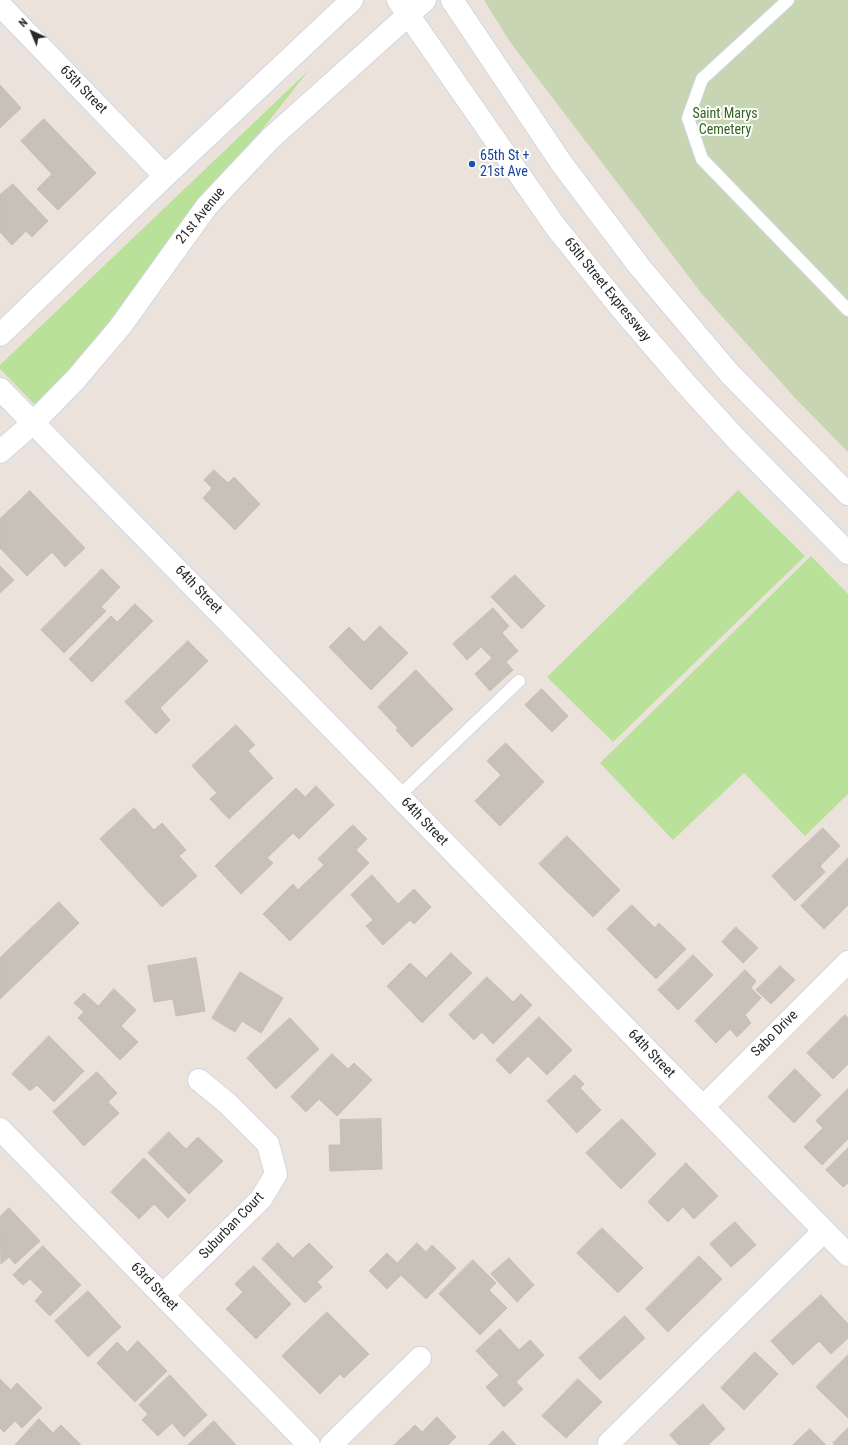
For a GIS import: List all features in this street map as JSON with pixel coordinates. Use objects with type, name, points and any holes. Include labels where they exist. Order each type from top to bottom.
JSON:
[{"type":"street","points":[[0,335],[165,176],[352,0]]},
{"type":"street","name":"21st Avenue","points":[[0,452],[34,422],[76,379],[120,327],[207,206],[271,138],[404,8],[425,0]]},
{"type":"street","points":[[452,0],[562,164],[639,266],[730,374],[848,494]]},
{"type":"street","name":"65th Street","points":[[0,5],[165,176]]},
{"type":"street","name":"65th Street Expressway","points":[[404,8],[555,226],[620,307],[686,384],[738,441],[848,553]]},
{"type":"street","name":"64th Street","points":[[0,389],[34,422],[848,1255]]},
{"type":"street","name":"Sabo Drive","points":[[703,1107],[848,962]]},
{"type":"street","name":"Suburban Court","points":[[163,1295],[261,1198],[276,1174],[268,1144],[227,1103],[198,1080]]},
{"type":"street","name":"63rd Street","points":[[0,1129],[309,1445]]},
{"type":"street","points":[[609,1443],[824,1231]]},
{"type":"street","points":[[331,1445],[420,1358]]},
{"type":"lane","points":[[788,0],[702,80],[688,118],[702,159],[848,310]]},
{"type":"lane","points":[[398,796],[519,681]]},
{"type":"green space","name":"Saint Marys Cemetery","points":[[484,0],[848,0],[848,452],[795,398],[702,294],[510,42]]},
{"type":"green space","points":[[309,70],[250,145],[185,218],[107,325],[72,369],[35,405],[0,369],[0,365]]},
{"type":"green space","points":[[738,490],[805,556],[613,742],[547,677]]},
{"type":"green space","points":[[811,556],[848,594],[848,794],[805,836],[744,773],[673,840],[600,763]]},
{"type":"building","points":[[0,85],[21,108],[0,128]]},
{"type":"building","points":[[44,119],[96,173],[58,210],[37,189],[52,174],[21,141]]},
{"type":"building","points":[[13,184],[48,221],[32,237],[26,231],[12,245],[0,232],[0,195]]},
{"type":"building","points":[[214,470],[228,483],[234,477],[260,504],[235,530],[203,498],[212,488],[204,480]]},
{"type":"building","points":[[30,491],[85,548],[65,567],[52,552],[27,576],[0,548],[0,519]]},
{"type":"building","points":[[0,566],[14,580],[0,593]]},
{"type":"building","points":[[102,569],[120,587],[101,607],[106,611],[64,653],[41,630]]},
{"type":"building","points":[[515,575],[545,606],[522,629],[491,597]]},
{"type":"building","points":[[135,604],[153,621],[92,682],[69,659],[111,616],[117,622]]},
{"type":"building","points":[[493,608],[509,626],[502,633],[518,651],[506,662],[513,670],[490,691],[475,674],[492,658],[481,647],[467,660],[453,644]]},
{"type":"building","points":[[380,626],[408,653],[371,690],[329,647],[349,627],[364,642]]},
{"type":"building","points":[[188,641],[208,661],[160,708],[170,720],[156,734],[125,702]]},
{"type":"building","points":[[416,670],[453,709],[412,747],[396,730],[398,728],[378,707]]},
{"type":"building","points":[[542,689],[568,716],[552,732],[525,705]]},
{"type":"building","points":[[236,725],[255,745],[248,751],[273,778],[229,819],[210,799],[217,793],[192,766]]},
{"type":"building","points":[[506,743],[544,782],[500,826],[475,801],[501,775],[487,761]]},
{"type":"building","points":[[316,786],[334,805],[299,839],[293,833],[267,858],[273,863],[241,894],[215,866],[296,788],[305,797]]},
{"type":"building","points":[[134,808],[154,830],[162,823],[186,850],[179,856],[197,876],[162,907],[100,839]]},
{"type":"building","points":[[353,825],[367,839],[356,850],[369,863],[290,941],[263,914],[293,884],[298,890],[324,865],[318,859]]},
{"type":"building","points":[[823,828],[840,846],[820,866],[825,872],[795,901],[772,876]]},
{"type":"building","points":[[567,836],[620,890],[593,917],[539,864]]},
{"type":"building","points":[[848,858],[848,905],[824,929],[801,906]]},
{"type":"building","points":[[372,875],[398,904],[414,889],[431,907],[414,924],[410,920],[383,945],[366,926],[373,920],[351,895]]},
{"type":"building","points":[[59,902],[79,923],[0,999],[0,958]]},
{"type":"building","points":[[632,905],[655,928],[659,923],[686,949],[656,979],[607,929]]},
{"type":"building","points":[[736,927],[758,948],[743,963],[722,942]]},
{"type":"building","points":[[451,953],[472,973],[422,1023],[387,986],[410,963],[426,978]]},
{"type":"building","points":[[693,955],[713,975],[678,1010],[658,990]]},
{"type":"building","points":[[196,958],[205,1011],[176,1016],[173,999],[154,1002],[148,966]]},
{"type":"building","points":[[780,966],[795,980],[771,1004],[756,990]]},
{"type":"building","points":[[745,970],[756,981],[751,988],[761,998],[745,1015],[751,1023],[737,1037],[730,1029],[716,1043],[695,1021]]},
{"type":"building","points":[[240,972],[283,998],[261,1033],[242,1021],[235,1032],[212,1018]]},
{"type":"building","points":[[487,977],[513,1002],[521,994],[532,1005],[493,1044],[482,1032],[474,1040],[449,1015]]},
{"type":"building","points":[[114,989],[136,1010],[121,1026],[138,1042],[120,1060],[78,1018],[84,1012],[74,1003],[84,993],[98,1006]]},
{"type":"building","points":[[845,1015],[848,1018],[848,1064],[833,1079],[807,1053]]},
{"type":"building","points":[[539,1017],[572,1050],[547,1075],[528,1056],[510,1074],[496,1060]]},
{"type":"building","points":[[290,1018],[319,1049],[276,1089],[247,1058]]},
{"type":"building","points":[[49,1036],[84,1071],[54,1102],[37,1085],[30,1091],[12,1074]]},
{"type":"building","points":[[332,1054],[348,1069],[354,1063],[372,1080],[337,1116],[319,1099],[306,1112],[291,1097]]},
{"type":"building","points":[[795,1069],[821,1095],[794,1123],[768,1097]]},
{"type":"building","points":[[97,1072],[117,1093],[108,1102],[119,1113],[84,1146],[53,1112]]},
{"type":"building","points":[[575,1075],[584,1084],[580,1088],[601,1110],[577,1133],[547,1101]]},
{"type":"building","points":[[848,1089],[848,1139],[822,1165],[804,1147],[823,1128],[816,1121]]},
{"type":"building","points":[[381,1119],[382,1169],[330,1171],[329,1145],[341,1145],[340,1120]]},
{"type":"building","points":[[622,1119],[656,1154],[621,1189],[586,1153]]},
{"type":"building","points":[[169,1132],[186,1149],[198,1137],[223,1161],[189,1194],[148,1153]]},
{"type":"building","points":[[848,1148],[848,1183],[843,1187],[826,1170]]},
{"type":"building","points":[[144,1158],[186,1200],[168,1218],[154,1204],[139,1219],[111,1192]]},
{"type":"building","points":[[686,1163],[718,1196],[694,1219],[683,1207],[668,1222],[648,1202]]},
{"type":"building","points":[[9,1208],[40,1241],[15,1264],[9,1257],[1,1264],[0,1217]]},
{"type":"building","points":[[735,1222],[756,1245],[731,1267],[710,1244]]},
{"type":"building","points":[[602,1228],[643,1268],[618,1293],[577,1253]]},
{"type":"building","points":[[278,1243],[293,1258],[309,1243],[333,1267],[317,1282],[322,1287],[305,1303],[262,1259]]},
{"type":"building","points":[[417,1243],[426,1252],[432,1245],[456,1268],[426,1299],[401,1275],[387,1289],[369,1271],[387,1253],[397,1263]]},
{"type":"building","points":[[43,1246],[81,1285],[50,1316],[35,1301],[43,1292],[30,1279],[23,1285],[13,1275]]},
{"type":"building","points":[[699,1256],[722,1279],[668,1332],[646,1309]]},
{"type":"building","points":[[509,1258],[534,1285],[517,1302],[491,1274]]},
{"type":"building","points":[[473,1260],[496,1283],[489,1290],[507,1308],[480,1335],[439,1294]]},
{"type":"building","points":[[254,1266],[291,1304],[256,1339],[226,1309],[243,1292],[235,1284]]},
{"type":"building","points":[[88,1291],[121,1327],[88,1357],[55,1321]]},
{"type":"building","points":[[821,1295],[848,1324],[848,1338],[831,1354],[819,1341],[793,1365],[771,1341]]},
{"type":"building","points":[[327,1312],[369,1354],[344,1378],[340,1374],[320,1394],[282,1356]]},
{"type":"building","points":[[625,1316],[645,1338],[600,1380],[579,1358]]},
{"type":"building","points":[[500,1329],[519,1350],[530,1340],[544,1355],[516,1382],[523,1389],[504,1407],[486,1387],[499,1375],[476,1351]]},
{"type":"building","points":[[138,1341],[167,1371],[135,1402],[97,1363],[117,1342],[127,1352]]},
{"type":"building","points":[[755,1352],[778,1374],[744,1410],[721,1388]]},
{"type":"building","points":[[848,1355],[848,1418],[816,1387]]},
{"type":"building","points":[[170,1375],[207,1415],[184,1437],[172,1423],[158,1436],[142,1420],[148,1414],[139,1405]]},
{"type":"building","points":[[0,1379],[11,1390],[17,1383],[42,1408],[22,1428],[15,1421],[4,1432],[0,1428]]},
{"type":"building","points":[[578,1379],[602,1402],[566,1438],[542,1416]]},
{"type":"building","points":[[703,1404],[725,1429],[708,1445],[679,1445],[670,1435]]},
{"type":"building","points":[[437,1417],[456,1437],[448,1445],[394,1445],[415,1425],[422,1432]]},
{"type":"building","points":[[39,1419],[53,1433],[61,1425],[81,1445],[15,1445]]},
{"type":"building","points":[[214,1421],[236,1445],[188,1445]]},
{"type":"building","points":[[848,1428],[848,1445],[835,1445],[833,1443]]},
{"type":"building","points":[[810,1429],[826,1445],[793,1445]]},
{"type":"building","points":[[503,1431],[516,1445],[489,1445]]},
{"type":"place","name":"65th St + 21st Ave","points":[[472,164]]}]
